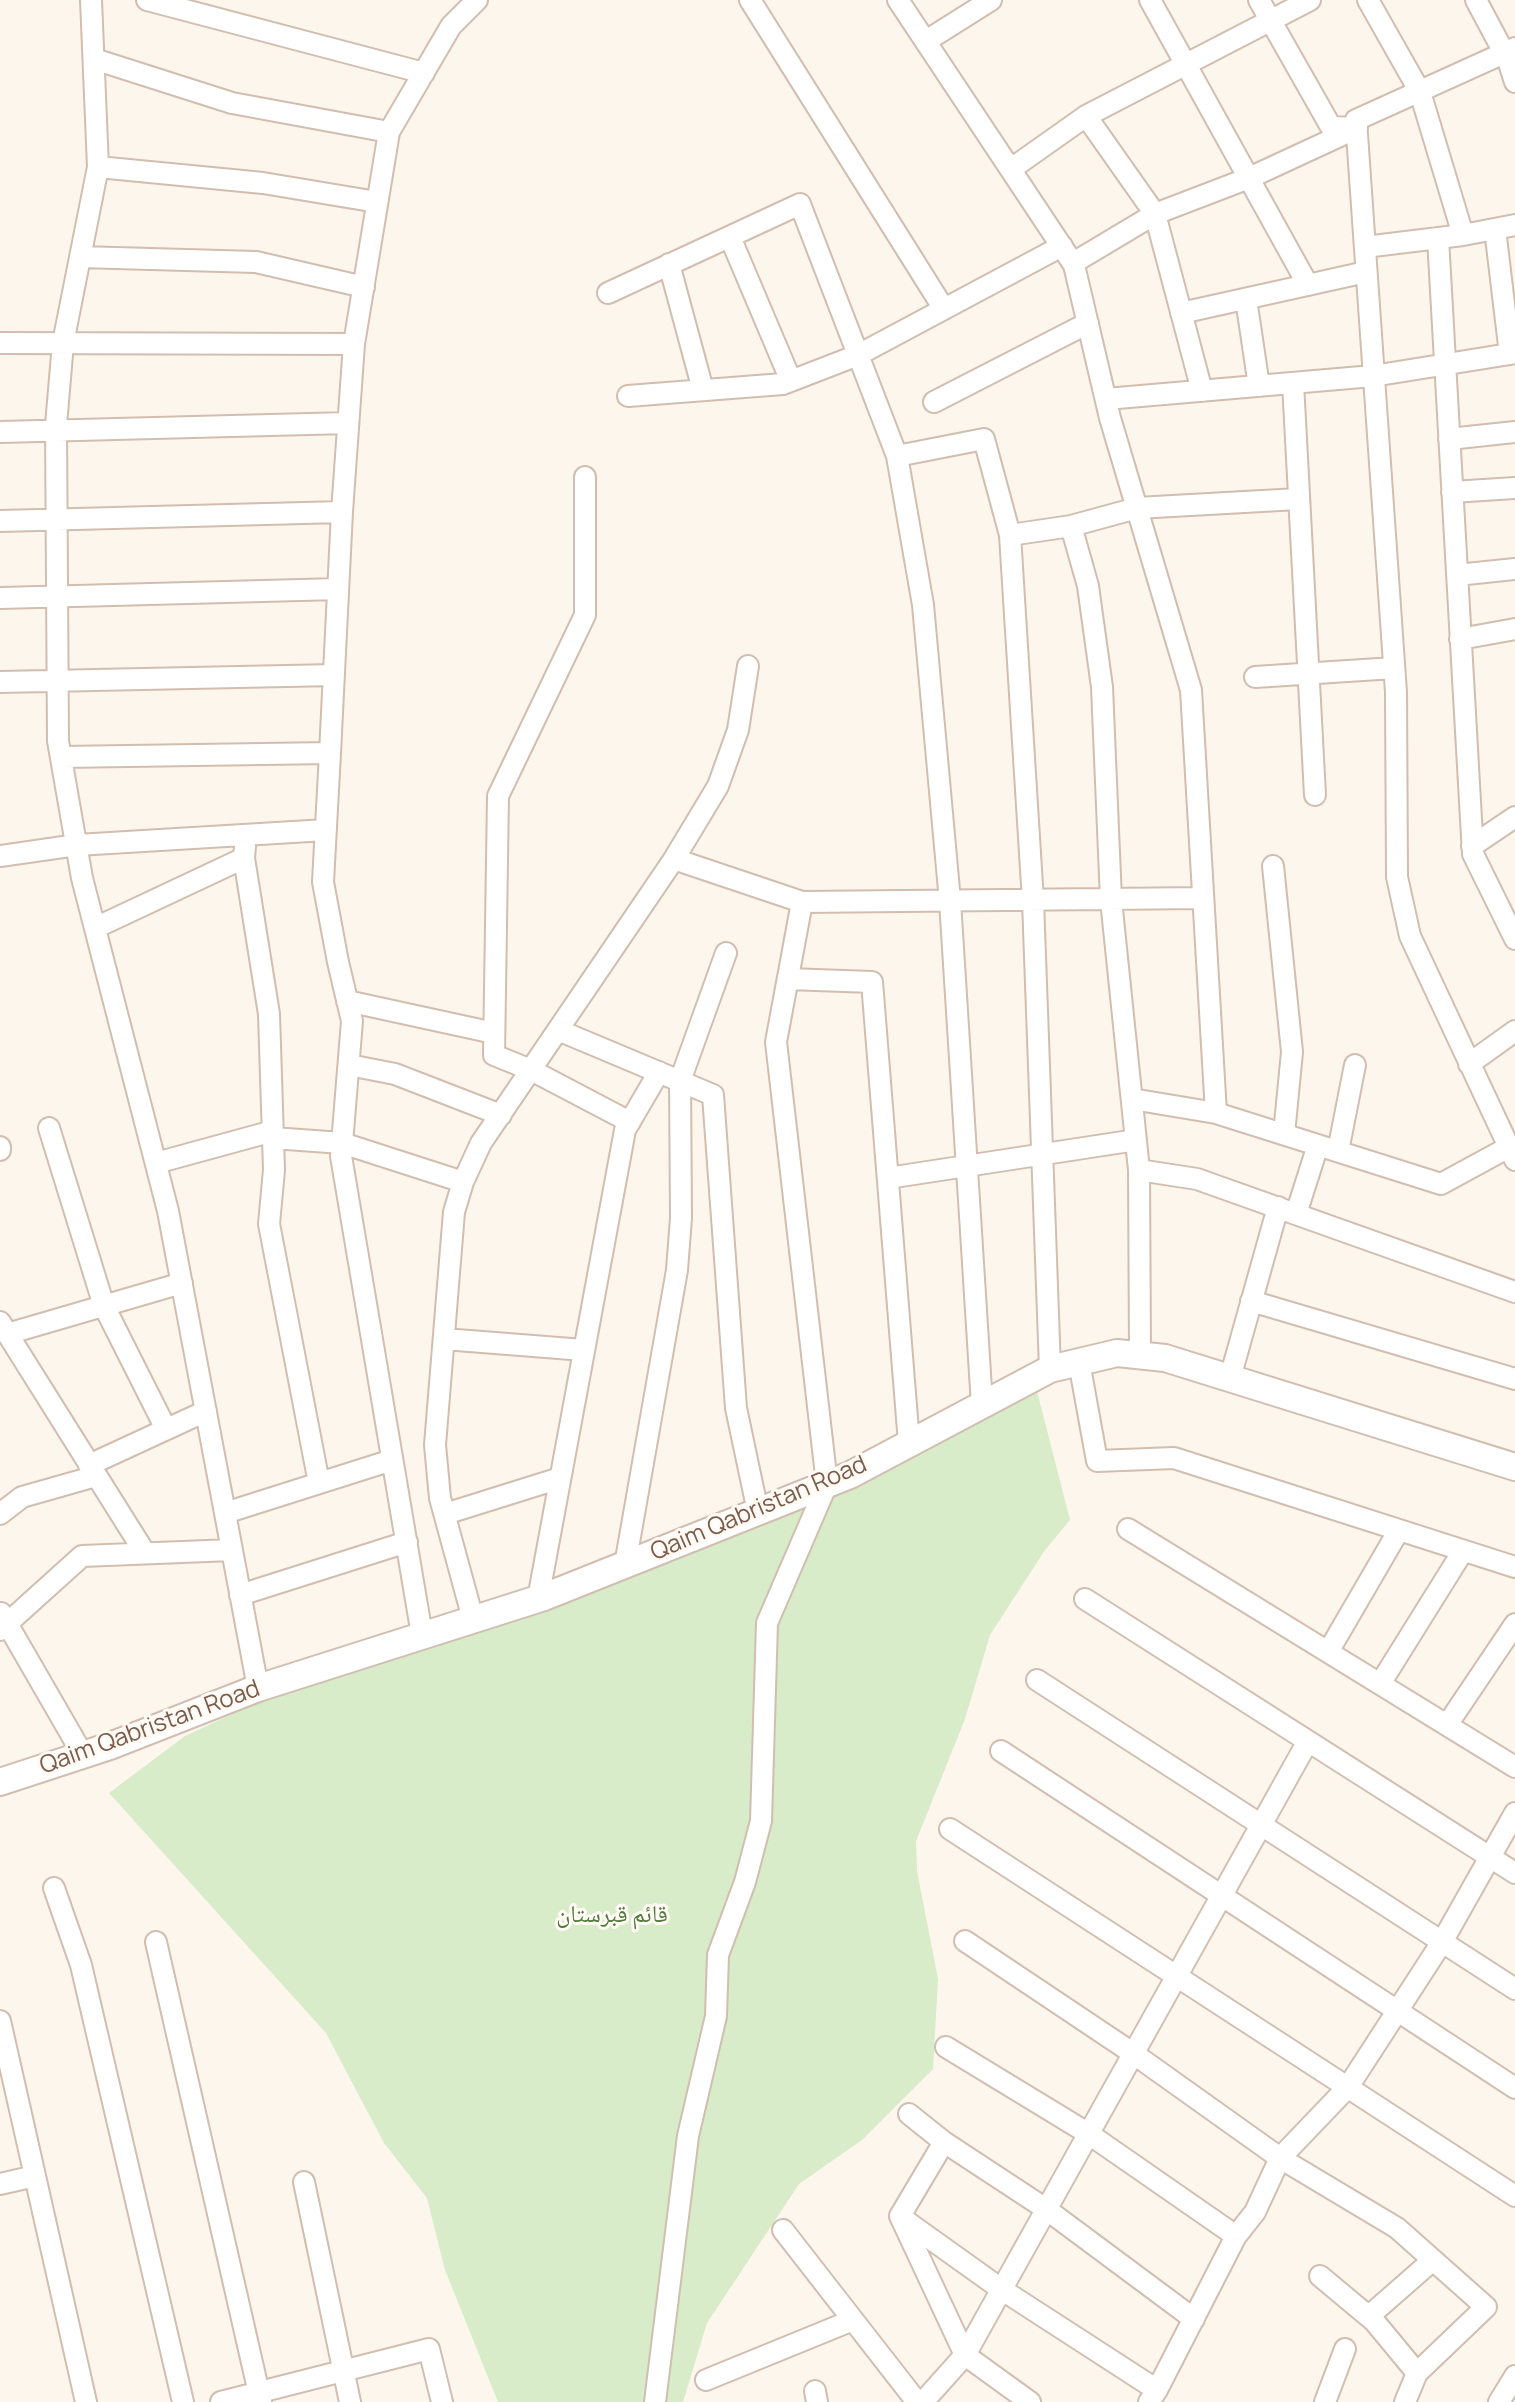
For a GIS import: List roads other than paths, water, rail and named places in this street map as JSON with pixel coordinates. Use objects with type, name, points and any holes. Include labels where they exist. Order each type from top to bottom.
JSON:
[{"type":"street","points":[[91,0],[98,167],[63,343],[56,431],[58,741],[95,928],[156,1163],[182,1283],[258,1688]]},
{"type":"street","points":[[147,0],[424,73]]},
{"type":"street","points":[[750,0],[944,309]]},
{"type":"street","points":[[898,0],[1068,254],[1088,323],[1106,399],[1191,690],[1216,1113]]},
{"type":"street","points":[[926,41],[991,0]]},
{"type":"street","points":[[1150,0],[1308,285]]},
{"type":"street","points":[[1259,0],[1331,127],[1357,128]]},
{"type":"street","points":[[1011,169],[1086,116],[1310,0]]},
{"type":"street","points":[[1368,0],[1420,92],[1463,235]]},
{"type":"street","points":[[1476,0],[1509,51],[1515,82]]},
{"type":"street","points":[[422,1635],[341,1156],[352,1021],[325,894],[326,830],[354,344],[389,132],[451,26],[470,1]]},
{"type":"street","points":[[1132,1099],[1216,1113],[1441,1184],[1512,1154],[1410,936],[1397,877],[1394,668],[1356,120],[1509,51]]},
{"type":"street","points":[[94,59],[232,103],[389,132]]},
{"type":"street","points":[[1086,116],[1155,214],[1202,391]]},
{"type":"street","points":[[628,396],[783,384],[858,355],[944,309],[1155,214],[1249,178],[1357,128]]},
{"type":"street","points":[[98,167],[263,183],[377,202]]},
{"type":"street","points":[[608,293],[800,204],[897,456],[923,605],[950,901],[982,1405]]},
{"type":"street","points":[[1106,399],[1373,376],[1512,354],[1505,227],[1365,247]]},
{"type":"street","points":[[730,237],[791,381]]},
{"type":"street","points":[[1438,238],[1472,846],[1473,854],[1514,934]]},
{"type":"street","points":[[80,257],[256,262],[364,287]]},
{"type":"street","points":[[669,264],[703,390]]},
{"type":"street","points":[[1181,313],[1366,272]]},
{"type":"street","points":[[1246,299],[1259,386]]},
{"type":"street","points":[[934,402],[1088,323]]},
{"type":"street","points":[[0,343],[354,344]]},
{"type":"street","points":[[1293,383],[1315,795]]},
{"type":"street","points":[[0,432],[348,423]]},
{"type":"street","points":[[1449,439],[1515,432]]},
{"type":"street","points":[[897,456],[984,439],[1010,535],[1033,901],[1050,1369]]},
{"type":"street","points":[[585,477],[585,615],[498,796],[494,1055],[531,1070],[630,1122]]},
{"type":"street","points":[[1452,492],[1515,488]]},
{"type":"street","points":[[1010,535],[1071,526],[1137,508],[1298,499]]},
{"type":"street","points":[[0,521],[342,512]]},
{"type":"street","points":[[1071,526],[1088,586],[1102,687],[1111,900],[1139,1170],[1140,1355]]},
{"type":"street","points":[[1457,575],[1515,569]]},
{"type":"street","points":[[0,598],[338,589]]},
{"type":"street","points":[[1460,639],[1515,629]]},
{"type":"street","points":[[473,1619],[440,1498],[435,1445],[454,1212],[463,1182],[481,1143],[674,859],[718,786],[738,730],[748,666]]},
{"type":"street","points":[[1255,677],[1394,668]]},
{"type":"street","points":[[0,682],[334,675]]},
{"type":"street","points":[[61,757],[330,753]]},
{"type":"street","points":[[1472,846],[1515,817]]},
{"type":"street","points":[[0,856],[77,845],[326,830]]},
{"type":"street","points":[[245,835],[244,858],[269,1014],[274,1170],[269,1224],[319,1483]]},
{"type":"street","points":[[95,928],[244,858]]},
{"type":"street","points":[[674,859],[802,902],[1203,898]]},
{"type":"street","points":[[1273,866],[1292,1052],[1284,1134]]},
{"type":"street","points":[[655,2402],[688,2136],[716,2016],[718,1955],[745,1882],[761,1821],[767,1623],[827,1484],[776,1042],[802,902]]},
{"type":"street","points":[[625,1565],[677,1270],[681,1218],[680,1081],[726,953]]},
{"type":"street","points":[[788,979],[872,982],[909,1443]]},
{"type":"street","points":[[347,1001],[494,1033]]},
{"type":"street","points":[[558,1030],[713,1095],[736,1408],[758,1512]]},
{"type":"street","points":[[1469,1064],[1515,1031]]},
{"type":"street","points":[[349,1065],[395,1074],[501,1115]]},
{"type":"street","points":[[1338,1151],[1355,1065]]},
{"type":"street","points":[[538,1599],[625,1130],[659,1072]]},
{"type":"street","points":[[49,1128],[104,1306],[166,1429]]},
{"type":"street","points":[[156,1163],[273,1135],[342,1143],[463,1182]]},
{"type":"street","points":[[888,1178],[1136,1140]]},
{"type":"street","points":[[1230,1378],[1251,1301],[1287,1210],[1318,1145]]},
{"type":"street","points":[[1139,1170],[1197,1179],[1515,1292]]},
{"type":"street","points":[[145,1553],[4,1328],[104,1306],[182,1283]]},
{"type":"street","points":[[1251,1301],[1515,1379]]},
{"type":"street","points":[[444,1339],[584,1350]]},
{"type":"street","name":"Qaim Qabristan Road","points":[[0,1782],[83,1755],[258,1688],[538,1599],[827,1484],[1050,1369],[1117,1353],[1165,1358],[1515,1467]]},
{"type":"street","points":[[1079,1362],[1097,1461],[1174,1458],[1515,1567]]},
{"type":"street","points":[[0,1514],[22,1497],[93,1470],[166,1429],[206,1411]]},
{"type":"street","points":[[225,1513],[392,1460]]},
{"type":"street","points":[[445,1514],[560,1478]]},
{"type":"street","points":[[1128,1529],[1515,1767]]},
{"type":"street","points":[[1328,1652],[1399,1530]]},
{"type":"street","points":[[240,1595],[407,1542]]},
{"type":"street","points":[[83,1755],[3,1621],[82,1556],[232,1550]]},
{"type":"street","points":[[1380,1684],[1463,1551]]},
{"type":"street","points":[[1085,1599],[1515,1873]]},
{"type":"street","points":[[1447,1725],[1515,1624]]},
{"type":"street","points":[[1037,1680],[1515,1989]]},
{"type":"street","points":[[923,2402],[965,2355],[1308,1741]]},
{"type":"street","points":[[1001,1751],[1515,2088]]},
{"type":"street","points":[[900,2216],[1153,2396],[1236,2236],[1255,2212],[1280,2158],[1348,2087],[1442,1942],[1515,1813]]},
{"type":"street","points":[[950,1829],[1515,2196]]},
{"type":"street","points":[[54,1888],[81,1965],[183,2402]]},
{"type":"street","points":[[965,1941],[1134,2054],[1280,2158],[1397,2228],[1486,2307],[1417,2373],[1405,2402]]},
{"type":"street","points":[[156,1942],[260,2397]]},
{"type":"street","points":[[0,2021],[86,2402]]},
{"type":"street","points":[[946,2047],[1089,2134],[1236,2236]]},
{"type":"street","points":[[909,2114],[944,2142],[1046,2209],[1194,2319]]},
{"type":"street","points":[[900,2216],[944,2142]]},
{"type":"street","points":[[0,2184],[35,2176]]},
{"type":"street","points":[[304,2182],[350,2402]]},
{"type":"street","points":[[900,2216],[965,2355],[1030,2402]]},
{"type":"street","points":[[783,2230],[917,2402]]},
{"type":"street","points":[[1369,2316],[1433,2260]]},
{"type":"street","points":[[1320,2276],[1369,2316],[1417,2373]]},
{"type":"street","points":[[706,2380],[853,2320]]},
{"type":"street","points":[[221,2402],[260,2397],[429,2349],[442,2402]]},
{"type":"street","points":[[1325,2402],[1345,2349]]},
{"type":"street","points":[[1499,2402],[1515,2376]]},
{"type":"park label","name":"قائم قبرستان","points":[[612,1915]]}]
